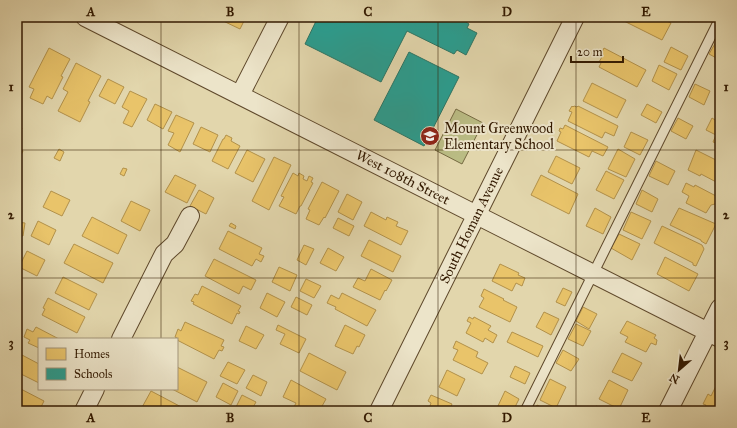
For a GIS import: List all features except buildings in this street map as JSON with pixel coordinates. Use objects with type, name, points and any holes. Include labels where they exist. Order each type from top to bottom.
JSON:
[{"type":"street","name":"West 108th Street","points":[[85,17],[714,335]]},
{"type":"street","points":[[240,95],[280,17]]},
{"type":"street","name":"South Homan Avenue","points":[[379,411],[575,17]]},
{"type":"street","points":[[122,338],[164,254],[175,244],[190,216]]},
{"type":"street","points":[[668,411],[714,335],[720,308]]},
{"type":"street","points":[[84,411],[94,390]]},
{"type":"lane","points":[[525,411],[720,18]]},
{"type":"green space","points":[[456,109],[483,123],[462,164],[435,150]]},
{"type":"place","name":"Mount Greenwood Elementary School","points":[[430,136]]}]
